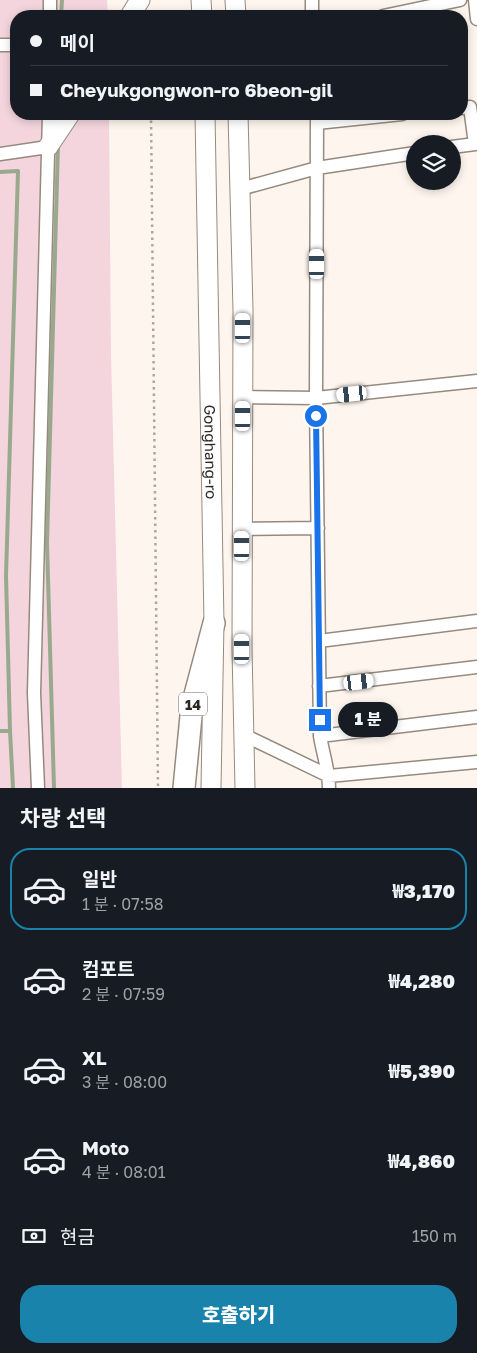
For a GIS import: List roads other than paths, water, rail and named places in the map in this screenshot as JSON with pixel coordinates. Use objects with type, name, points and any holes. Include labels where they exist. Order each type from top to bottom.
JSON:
[{"type":"main road","points":[[48,147],[60,120]]},
{"type":"main road","name":"Gonghang-ro","points":[[206,120],[214,623],[211,788]]},
{"type":"main road","name":"Gonghang-ro","points":[[238,120],[243,310],[242,528],[245,788]]},
{"type":"main road","name":"14","points":[[184,788],[192,706],[214,623]]},
{"type":"street","points":[[412,10],[460,0]]},
{"type":"street","points":[[475,0],[477,19]]},
{"type":"street","points":[[461,146],[475,144],[470,107],[468,107]]},
{"type":"street","points":[[317,120],[316,398],[319,686],[320,736],[329,782]]},
{"type":"street","points":[[0,154],[48,147],[34,692],[38,788]]},
{"type":"street","points":[[240,189],[317,168],[406,154]]},
{"type":"street","points":[[243,397],[316,398],[477,381]]},
{"type":"street","points":[[242,528],[318,528]]},
{"type":"street","points":[[319,641],[477,621]]},
{"type":"street","points":[[319,686],[477,667]]},
{"type":"street","points":[[320,736],[477,717]]},
{"type":"street","points":[[244,735],[329,782],[477,762]]},
{"type":"waterway","points":[[61,10],[62,0]]},
{"type":"waterway","points":[[54,788],[47,543],[58,145]]},
{"type":"waterway","points":[[0,172],[18,171],[6,576],[10,731],[0,731]]},
{"type":"waterway","points":[[10,731],[13,788]]}]
